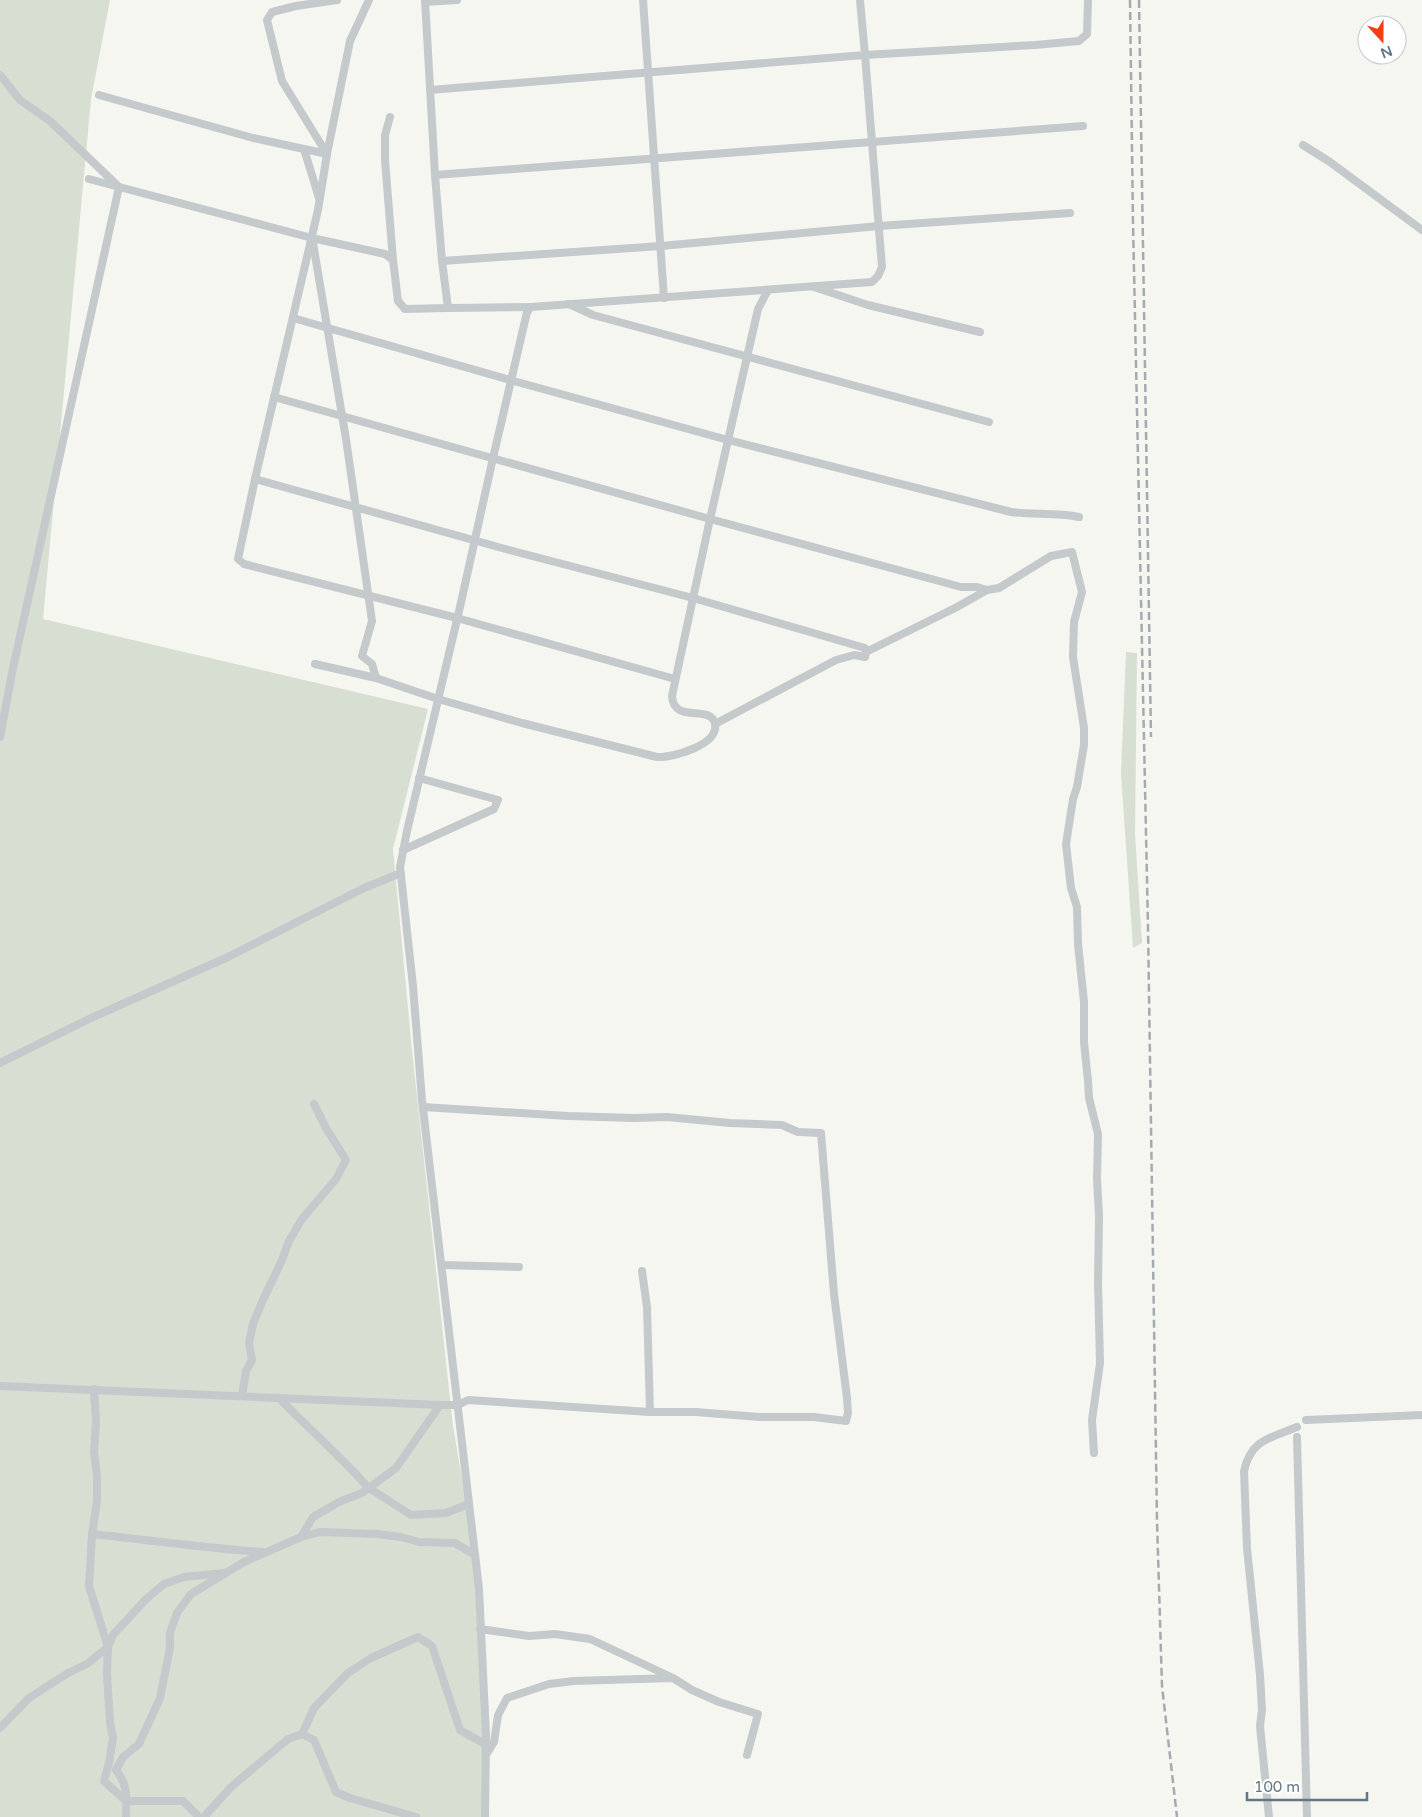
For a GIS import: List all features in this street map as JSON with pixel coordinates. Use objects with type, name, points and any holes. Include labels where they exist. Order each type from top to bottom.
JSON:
[{"type":"street","points":[[327,154],[282,81],[267,20],[272,12],[296,6],[337,0]]},
{"type":"street","points":[[368,0],[350,41],[312,238],[238,559],[240,562],[457,618],[675,679]]},
{"type":"street","points":[[448,308],[435,175],[425,1],[458,0]]},
{"type":"street","points":[[643,0],[664,298]]},
{"type":"street","points":[[390,117],[385,135],[392,260],[398,301],[404,309],[531,307],[872,282],[878,276],[882,267],[860,0]]},
{"type":"street","points":[[430,90],[864,55],[1035,46],[1079,41],[1087,34],[1088,0]]},
{"type":"street","points":[[0,75],[20,100],[50,121],[119,187]]},
{"type":"street","points":[[99,95],[253,138],[327,154]]},
{"type":"street","points":[[435,175],[1083,126]]},
{"type":"street","points":[[1302,144],[1330,162],[1422,230]]},
{"type":"street","points":[[304,149],[319,200]]},
{"type":"street","points":[[88,179],[312,238],[384,254],[392,260]]},
{"type":"street","points":[[0,738],[13,668],[119,187]]},
{"type":"street","points":[[442,261],[661,246],[879,226],[1070,213]]},
{"type":"street","points":[[312,238],[356,506],[372,621],[362,656],[372,664],[376,678]]},
{"type":"street","points":[[812,286],[868,305],[980,332]]},
{"type":"street","points":[[315,664],[376,678],[438,699],[522,723],[657,757],[666,758],[701,745],[711,739],[714,734],[715,724],[712,718],[705,714],[684,713],[675,707],[672,702],[672,696],[758,309],[768,290]]},
{"type":"street","points":[[567,303],[593,315],[989,422]]},
{"type":"street","points":[[485,1817],[485,1744],[475,1555],[423,1107],[401,873],[403,850],[492,458],[527,312],[531,307]]},
{"type":"street","points":[[293,318],[728,440],[1011,512],[1055,513],[1079,517]]},
{"type":"street","points":[[274,397],[961,587],[977,587],[987,590]]},
{"type":"street","points":[[255,479],[693,598],[862,646],[866,652]]},
{"type":"street","points":[[715,724],[836,660],[854,655],[865,657],[866,652],[987,590],[999,588],[1052,556],[1072,552],[1082,592],[1074,622],[1073,657],[1084,728],[1084,746],[1066,844],[1071,888],[1077,907],[1078,944],[1084,1002],[1084,1042],[1088,1081],[1098,1134],[1100,1364],[1092,1420],[1094,1454]]},
{"type":"street","points":[[403,850],[494,809],[498,800],[420,778]]},
{"type":"street","points":[[0,1063],[91,1018],[228,956],[364,888],[401,873]]},
{"type":"street","points":[[242,1396],[246,1371],[252,1360],[249,1343],[253,1324],[262,1302],[289,1241],[302,1219],[336,1179],[346,1160],[314,1104]]},
{"type":"street","points":[[0,1386],[440,1405],[458,1405],[468,1400],[650,1412],[695,1412],[760,1417],[814,1417],[846,1421],[848,1413],[847,1398],[834,1294],[821,1133],[798,1132],[782,1125],[730,1123],[667,1117],[568,1116],[423,1107]]},
{"type":"street","points":[[442,1265],[519,1267]]},
{"type":"street","points":[[642,1270],[646,1307],[650,1412]]},
{"type":"street","points":[[94,1389],[96,1421],[94,1452],[97,1476],[97,1501],[92,1534],[89,1586],[108,1647],[107,1674],[110,1723],[113,1738],[104,1781],[126,1801],[184,1801],[199,1817]]},
{"type":"street","points":[[280,1398],[366,1485],[411,1515],[446,1513],[469,1504]]},
{"type":"street","points":[[301,1537],[312,1517],[341,1501],[362,1493],[396,1468],[440,1405]]},
{"type":"street","points":[[1306,1420],[1422,1415]]},
{"type":"street","points":[[1269,1817],[1260,1726],[1262,1710],[1260,1675],[1246,1548],[1244,1471],[1247,1458],[1256,1445],[1268,1438],[1297,1427]]},
{"type":"street","points":[[1297,1437],[1307,1817]]},
{"type":"street","points":[[126,1817],[126,1788],[116,1770],[123,1757],[139,1744],[160,1698],[170,1648],[170,1633],[177,1613],[191,1594],[225,1572],[265,1552],[301,1537],[320,1532],[378,1534],[419,1542],[455,1543],[475,1555]]},
{"type":"street","points":[[92,1534],[168,1541],[206,1548],[265,1552]]},
{"type":"street","points":[[0,1728],[29,1698],[68,1673],[87,1664],[108,1647],[113,1635],[156,1588],[184,1577],[225,1572]]},
{"type":"street","points":[[480,1629],[528,1636],[555,1634],[590,1639],[618,1650],[692,1690],[758,1714],[747,1755]]},
{"type":"street","points":[[204,1817],[231,1787],[288,1739],[302,1734],[314,1708],[348,1673],[371,1658],[418,1637],[432,1646],[460,1730],[485,1744]]},
{"type":"street","points":[[485,1756],[494,1742],[498,1715],[507,1698],[549,1684],[574,1681],[672,1678]]},
{"type":"street","points":[[302,1734],[314,1740],[336,1792],[350,1798],[416,1817]]},
{"type":"shaded area","points":[[0,0],[110,0],[91,99],[43,619],[428,709],[393,849],[412,1050],[453,1426],[475,1555],[485,1817],[0,1817]]},
{"type":"shaded area","points":[[1126,652],[1137,653],[1135,834],[1142,943],[1133,948],[1121,773]]},
{"type":"railway","points":[[1130,0],[1148,927],[1157,1521],[1162,1686],[1177,1817]]},
{"type":"railway","points":[[1139,0],[1151,737]]}]
